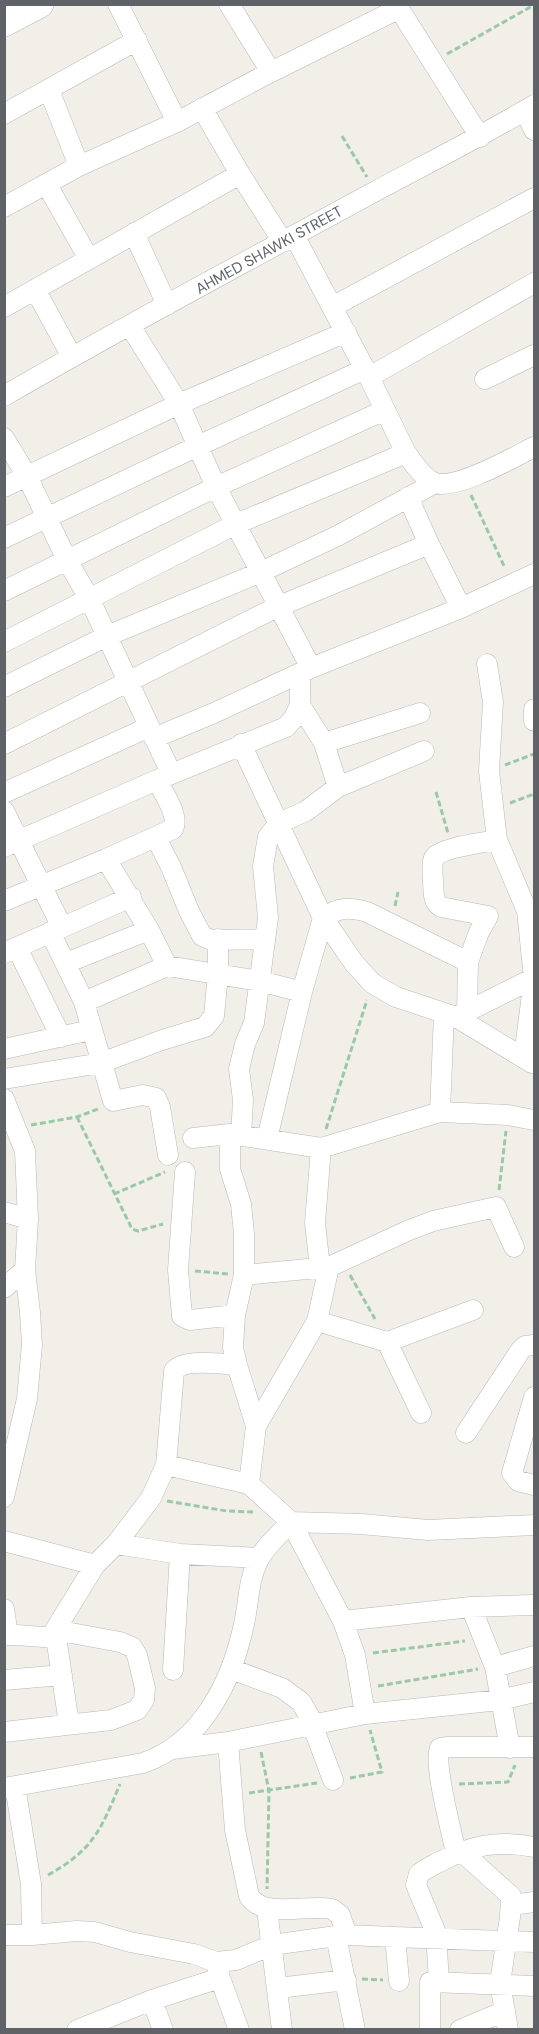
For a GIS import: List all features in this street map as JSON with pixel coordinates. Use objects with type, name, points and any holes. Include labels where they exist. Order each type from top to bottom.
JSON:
[{"type":"main road","points":[[4,23],[40,4]]},
{"type":"street","points":[[118,4],[177,122]]},
{"type":"street","points":[[229,4],[271,72]]},
{"type":"street","points":[[4,207],[79,166],[177,122],[397,7],[480,137]]},
{"type":"street","points":[[4,114],[137,40]]},
{"type":"street","points":[[49,90],[79,166]]},
{"type":"street","points":[[202,108],[240,174],[289,239],[332,307],[406,453],[420,471],[435,483],[444,484],[464,480],[534,447]]},
{"type":"street","points":[[530,108],[534,130]]},
{"type":"street","name":"AHMED SHAWKI STREET","points":[[4,396],[530,108]]},
{"type":"street","points":[[4,307],[240,174]]},
{"type":"street","points":[[47,184],[89,259]]},
{"type":"street","points":[[332,307],[534,198]]},
{"type":"street","points":[[134,233],[167,305]]},
{"type":"street","points":[[4,538],[198,446],[367,373],[534,282]]},
{"type":"street","points":[[36,291],[72,357]]},
{"type":"street","points":[[11,843],[164,776],[286,727],[294,718],[300,705],[305,670],[278,607],[216,488],[179,404],[130,326]]},
{"type":"street","points":[[4,487],[179,404],[346,332]]},
{"type":"street","points":[[485,379],[534,355]]},
{"type":"street","points":[[4,591],[216,488],[385,410]]},
{"type":"street","points":[[4,438],[27,476],[67,560],[90,600],[151,732],[175,822],[170,832],[4,901]]},
{"type":"street","points":[[4,642],[236,524],[406,453]]},
{"type":"street","points":[[4,687],[107,636],[261,572],[337,536],[435,483]]},
{"type":"street","points":[[408,497],[461,608]]},
{"type":"street","points":[[4,744],[278,607],[429,544]]},
{"type":"street","points":[[4,793],[151,732],[214,713],[305,670],[461,608],[528,578]]},
{"type":"street","points":[[241,744],[323,918],[354,963],[372,983],[410,1003],[456,1015],[529,1061],[534,978],[531,910],[497,840],[489,771],[493,702],[487,664]]},
{"type":"street","points":[[300,705],[324,743],[338,787]]},
{"type":"street","points":[[534,709],[534,721]]},
{"type":"street","points":[[324,743],[420,713]]},
{"type":"street","points":[[256,1426],[233,1347],[235,1315],[244,1275],[243,1218],[230,1169],[243,1100],[239,1069],[245,1044],[254,1023],[268,918],[264,856],[268,837],[279,823],[306,811],[338,787],[423,751]]},
{"type":"street","points":[[4,811],[11,843],[40,885],[66,963],[84,1002],[113,1101],[142,1095],[156,1098],[160,1107],[174,1166],[181,1219],[178,1270],[182,1313],[185,1319],[189,1320],[235,1315]]},
{"type":"street","points":[[156,838],[199,931],[206,938],[265,939]]},
{"type":"street","points":[[440,1112],[456,1015],[468,962],[488,916],[441,907],[434,901],[433,861],[437,855],[452,849],[497,840]]},
{"type":"street","points":[[106,859],[149,930],[167,966]]},
{"type":"street","points":[[61,1037],[11,950],[130,897]]},
{"type":"street","points":[[267,1139],[302,992],[323,918],[342,908],[361,910],[393,923],[468,962]]},
{"type":"street","points":[[66,963],[149,930]]},
{"type":"street","points":[[4,1079],[101,1063],[205,1027],[214,1016],[218,974],[218,939]]},
{"type":"street","points":[[84,1002],[167,966],[260,981],[302,992]]},
{"type":"street","points":[[456,1015],[534,978]]},
{"type":"street","points":[[4,1049],[91,1030]]},
{"type":"street","points":[[4,1099],[25,1151],[27,1219],[25,1270],[30,1312],[30,1371],[27,1400],[4,1497]]},
{"type":"street","points":[[193,1138],[236,1135],[321,1148],[440,1112],[508,1115],[534,1120]]},
{"type":"street","points":[[249,1484],[256,1426],[317,1321],[330,1265],[315,1223],[321,1148]]},
{"type":"street","points":[[4,1151],[25,1151]]},
{"type":"street","points":[[244,1275],[330,1265],[397,1234],[433,1221],[496,1207],[514,1247]]},
{"type":"street","points":[[4,1212],[27,1219]]},
{"type":"street","points":[[4,1288],[25,1270]]},
{"type":"street","points":[[317,1321],[387,1342],[473,1310]]},
{"type":"street","points":[[387,1342],[422,1413]]},
{"type":"street","points":[[466,1433],[520,1350],[525,1346],[534,1345]]},
{"type":"street","points":[[69,1724],[55,1634],[95,1565],[116,1544],[152,1498],[166,1465],[172,1381],[177,1367],[191,1364],[237,1365]]},
{"type":"street","points":[[534,1397],[512,1473],[518,1481],[534,1485]]},
{"type":"street","points":[[166,1465],[249,1484],[285,1516],[343,1621],[355,1655],[365,1714]]},
{"type":"street","points":[[285,1516],[428,1530],[534,1525]]},
{"type":"street","points":[[32,1935],[31,1884],[10,1787],[128,1766],[158,1758],[186,1737],[214,1704],[231,1669],[244,1623],[253,1572],[285,1516]]},
{"type":"street","points":[[4,1541],[95,1565]]},
{"type":"street","points":[[116,1544],[180,1554],[259,1558]]},
{"type":"street","points":[[173,1670],[180,1554]]},
{"type":"street","points":[[343,1621],[471,1607],[534,1606]]},
{"type":"street","points":[[471,1607],[495,1666],[510,1748]]},
{"type":"street","points":[[4,1609],[6,1634],[55,1634],[120,1642],[132,1647],[137,1655],[145,1688],[144,1700],[136,1710],[111,1720],[4,1731]]},
{"type":"street","points":[[495,1666],[534,1656]]},
{"type":"street","points":[[231,1669],[289,1692],[306,1708],[333,1780]]},
{"type":"street","points":[[4,1680],[62,1675]]},
{"type":"street","points":[[172,1749],[258,1737],[365,1714],[500,1700],[534,1692]]},
{"type":"street","points":[[228,1742],[235,1830],[243,1873],[251,1899],[258,1906],[267,1909],[332,1909],[340,1915],[346,1980],[355,2030]]},
{"type":"street","points":[[460,2030],[507,2020],[500,1983],[511,1896],[459,1852],[442,1785],[438,1756],[442,1748],[534,1747]]},
{"type":"street","points":[[439,1982],[437,1938],[418,1889],[417,1878],[421,1872],[459,1852],[503,1843],[534,1846]]},
{"type":"street","points":[[511,1905],[534,1902]]},
{"type":"street","points":[[267,1909],[282,2030]]},
{"type":"street","points":[[4,1935],[95,1932],[130,1942],[194,1954],[218,1970],[239,2030]]},
{"type":"street","points":[[77,2030],[152,2000],[272,1945],[342,1935],[534,1942]]},
{"type":"street","points":[[395,1937],[399,1981]]},
{"type":"street","points":[[278,1988],[346,1980]]},
{"type":"street","points":[[430,2030],[430,1982],[534,1986]]},
{"type":"street","points":[[152,2000],[163,2030]]},
{"type":"path","points":[[433,62],[534,6]]},
{"type":"path","points":[[342,136],[375,191]]},
{"type":"path","points":[[464,480],[528,578]]},
{"type":"path","points":[[489,771],[534,754]]},
{"type":"path","points":[[436,792],[452,849]]},
{"type":"path","points":[[494,808],[534,794]]},
{"type":"path","points":[[321,1148],[372,983]]},
{"type":"path","points":[[15,1128],[77,1117],[113,1101]]},
{"type":"path","points":[[496,1207],[508,1115]]},
{"type":"path","points":[[77,1117],[114,1194],[135,1231],[181,1219]]},
{"type":"path","points":[[114,1194],[174,1166]]},
{"type":"path","points":[[330,1265],[387,1342]]},
{"type":"path","points":[[178,1270],[244,1275]]},
{"type":"path","points":[[152,1498],[227,1511],[260,1512],[285,1516]]},
{"type":"path","points":[[355,1655],[484,1638]]},
{"type":"path","points":[[361,1688],[495,1666]]},
{"type":"path","points":[[269,1791],[382,1773],[365,1714]]},
{"type":"path","points":[[258,1737],[269,1791],[267,1909]]},
{"type":"path","points":[[442,1785],[508,1782],[515,1767],[510,1748]]},
{"type":"path","points":[[31,1884],[65,1866],[82,1853],[100,1828],[128,1766]]}]
